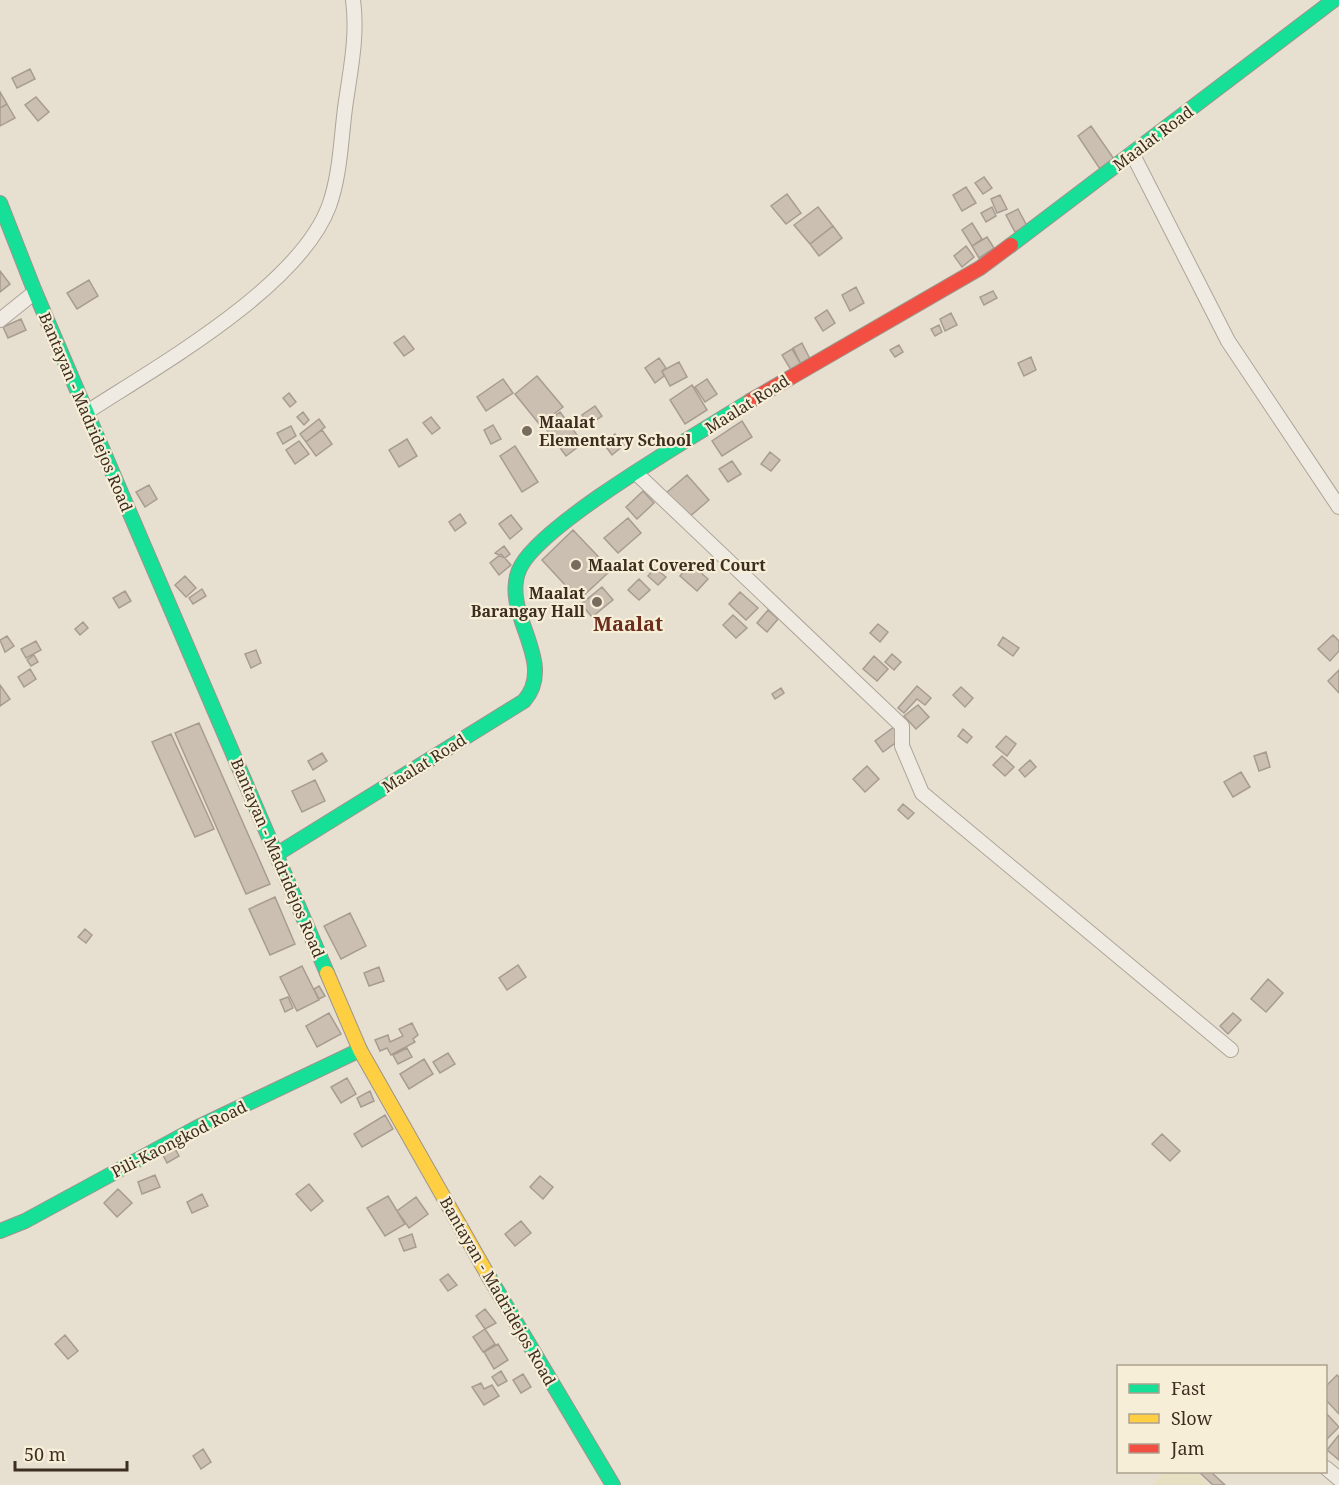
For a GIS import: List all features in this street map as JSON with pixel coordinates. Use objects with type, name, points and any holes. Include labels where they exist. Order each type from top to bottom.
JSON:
[{"type":"street","points":[[87,412],[204,337],[283,272],[314,236],[329,206],[338,164],[357,24],[353,0]]},
{"type":"street","name":"Maalat Road","points":[[277,854],[524,701],[532,693],[536,685],[537,674],[517,597],[519,569],[544,537],[636,473],[767,391],[980,268],[1334,0]]},
{"type":"street","points":[[1132,153],[1228,341],[1339,507]]},
{"type":"street","name":"Bantayan - Madridejos Road","points":[[0,203],[35,292],[360,1050],[475,1254],[614,1485]]},
{"type":"street","points":[[0,320],[35,292]]},
{"type":"street","points":[[636,473],[902,726],[902,746],[922,793],[1231,1050]]},
{"type":"street","name":"Pili-Kaongkod Road","points":[[0,1231],[25,1221],[198,1127],[360,1050]]},
{"type":"street","points":[[1327,1469],[1339,1479]]},
{"type":"shaded area","points":[[1164,1473],[1197,1473],[1208,1485],[1152,1485]]},
{"type":"building","points":[[30,69],[35,79],[17,88],[12,78]]},
{"type":"building","points":[[0,92],[7,104],[0,108]]},
{"type":"building","points":[[36,97],[49,112],[38,121],[25,105]]},
{"type":"building","points":[[7,104],[15,118],[0,126],[0,108]]},
{"type":"building","points":[[1091,126],[1114,159],[1100,169],[1078,136]]},
{"type":"building","points":[[984,177],[992,188],[983,194],[975,183]]},
{"type":"building","points":[[966,187],[976,203],[962,211],[953,195]]},
{"type":"building","points":[[787,194],[801,213],[786,224],[771,206]]},
{"type":"building","points":[[1000,195],[1007,209],[997,213],[991,199]]},
{"type":"building","points":[[818,207],[833,226],[810,244],[794,225]]},
{"type":"building","points":[[992,207],[996,216],[986,222],[981,213]]},
{"type":"building","points":[[1018,209],[1027,226],[1015,232],[1006,215]]},
{"type":"building","points":[[972,223],[982,239],[972,246],[962,230]]},
{"type":"building","points":[[833,226],[842,238],[819,256],[810,244]]},
{"type":"building","points":[[987,237],[994,248],[979,258],[972,246]]},
{"type":"building","points":[[966,246],[974,257],[962,267],[954,256]]},
{"type":"building","points":[[0,271],[10,284],[0,292]]},
{"type":"building","points":[[89,280],[98,296],[77,309],[67,293]]},
{"type":"building","points":[[856,287],[864,303],[850,311],[842,295]]},
{"type":"building","points":[[993,291],[997,298],[984,305],[980,297]]},
{"type":"building","points":[[827,310],[835,323],[823,331],[815,318]]},
{"type":"building","points":[[951,313],[957,325],[945,331],[940,319]]},
{"type":"building","points":[[21,319],[26,330],[8,338],[3,327]]},
{"type":"building","points":[[939,325],[942,332],[935,336],[931,329]]},
{"type":"building","points":[[404,336],[414,349],[404,356],[394,343]]},
{"type":"building","points":[[802,343],[810,359],[801,364],[793,348]]},
{"type":"building","points":[[899,345],[903,352],[895,357],[890,350]]},
{"type":"building","points":[[792,349],[801,364],[791,370],[782,355]]},
{"type":"building","points":[[1031,357],[1036,370],[1024,376],[1018,363]]},
{"type":"building","points":[[659,358],[666,368],[662,371],[664,376],[655,383],[645,368]]},
{"type":"building","points":[[679,362],[687,377],[670,386],[662,371]]},
{"type":"building","points":[[537,376],[563,407],[540,425],[515,394]]},
{"type":"building","points":[[503,379],[513,393],[486,411],[477,397]]},
{"type":"building","points":[[707,379],[717,394],[705,402],[695,387]]},
{"type":"building","points":[[692,385],[707,410],[685,424],[670,400]]},
{"type":"building","points":[[289,393],[296,402],[290,407],[283,398]]},
{"type":"building","points":[[595,406],[602,416],[589,425],[582,415]]},
{"type":"building","points":[[303,412],[309,420],[304,425],[297,417]]},
{"type":"building","points":[[560,412],[583,443],[566,456],[543,425]]},
{"type":"building","points":[[431,417],[440,428],[432,434],[423,423]]},
{"type":"building","points":[[319,419],[325,427],[306,442],[300,434]]},
{"type":"building","points":[[742,421],[752,437],[722,456],[712,441]]},
{"type":"building","points":[[493,425],[501,439],[491,444],[484,430]]},
{"type":"building","points":[[291,426],[296,436],[283,444],[277,433]]},
{"type":"building","points":[[322,430],[332,444],[316,456],[306,442]]},
{"type":"building","points":[[615,434],[624,445],[612,455],[604,444]]},
{"type":"building","points":[[407,439],[417,456],[399,467],[389,450]]},
{"type":"building","points":[[299,441],[309,454],[295,464],[286,450]]},
{"type":"building","points":[[515,446],[538,482],[522,492],[500,456]]},
{"type":"building","points":[[770,452],[780,460],[771,471],[761,464]]},
{"type":"building","points":[[732,461],[741,474],[728,482],[719,469]]},
{"type":"building","points":[[687,475],[709,500],[688,518],[666,493]]},
{"type":"building","points":[[149,485],[157,499],[145,507],[136,492]]},
{"type":"building","points":[[643,491],[654,503],[637,519],[626,507]]},
{"type":"building","points":[[460,514],[466,523],[455,531],[449,522]]},
{"type":"building","points":[[511,515],[522,529],[510,539],[499,524]]},
{"type":"building","points":[[628,518],[641,533],[618,553],[604,538]]},
{"type":"building","name":"Maalat Covered Court","points":[[573,530],[611,570],[579,600],[542,560]]},
{"type":"building","points":[[504,546],[510,554],[505,558],[495,553]]},
{"type":"building","points":[[501,554],[511,565],[499,575],[490,563]]},
{"type":"building","points":[[691,564],[708,579],[697,591],[680,576]]},
{"type":"building","points":[[655,568],[666,577],[658,585],[648,576]]},
{"type":"building","points":[[185,576],[196,588],[186,597],[175,585]]},
{"type":"building","points":[[639,579],[650,590],[639,600],[628,590]]},
{"type":"building","name":"Maalat Barangay Hall","points":[[602,587],[613,600],[592,617],[581,604]]},
{"type":"building","points":[[202,589],[206,596],[193,604],[189,598]]},
{"type":"building","points":[[125,591],[131,601],[119,608],[113,598]]},
{"type":"building","points":[[740,592],[758,608],[746,620],[729,604]]},
{"type":"building","points":[[768,610],[778,619],[767,632],[757,623]]},
{"type":"building","points":[[733,615],[747,628],[736,638],[723,625]]},
{"type":"building","points":[[83,622],[88,628],[80,635],[75,629]]},
{"type":"building","points":[[878,624],[888,632],[880,642],[870,633]]},
{"type":"building","points":[[1333,635],[1339,641],[1339,651],[1330,661],[1318,649]]},
{"type":"building","points":[[7,636],[14,646],[5,652],[0,640]]},
{"type":"building","points":[[1003,637],[1019,648],[1013,656],[998,645]]},
{"type":"building","points":[[36,641],[41,650],[26,658],[21,649]]},
{"type":"building","points":[[256,650],[261,663],[251,668],[245,654]]},
{"type":"building","points":[[892,654],[901,662],[894,670],[885,662]]},
{"type":"building","points":[[34,655],[38,662],[31,666],[27,660]]},
{"type":"building","points":[[874,656],[888,669],[877,681],[863,669]]},
{"type":"building","points":[[30,669],[36,679],[24,687],[18,677]]},
{"type":"building","points":[[1339,670],[1339,693],[1328,681]]},
{"type":"building","points":[[0,685],[10,699],[0,706]]},
{"type":"building","points":[[917,686],[931,698],[925,705],[917,699],[904,713],[898,708]]},
{"type":"building","points":[[961,687],[973,698],[965,707],[953,695]]},
{"type":"building","points":[[781,688],[784,693],[775,699],[772,694]]},
{"type":"building","points":[[918,705],[929,717],[916,729],[904,716]]},
{"type":"building","points":[[199,723],[270,884],[246,894],[175,733]]},
{"type":"building","points":[[894,727],[902,738],[883,752],[875,741]]},
{"type":"building","points":[[963,729],[972,737],[967,743],[958,736]]},
{"type":"building","points":[[171,734],[214,829],[195,837],[152,742]]},
{"type":"building","points":[[1006,736],[1016,744],[1007,756],[996,747]]},
{"type":"building","points":[[1266,752],[1270,767],[1259,771],[1254,756]]},
{"type":"building","points":[[322,753],[327,761],[313,770],[308,761]]},
{"type":"building","points":[[1002,756],[1014,767],[1005,776],[993,765]]},
{"type":"building","points":[[1030,760],[1036,767],[1025,777],[1019,770]]},
{"type":"building","points":[[867,766],[879,779],[865,792],[853,779]]},
{"type":"building","points":[[1241,772],[1250,787],[1233,797],[1224,782]]},
{"type":"building","points":[[315,780],[325,801],[302,812],[292,791]]},
{"type":"building","points":[[903,804],[914,813],[908,819],[898,810]]},
{"type":"building","points":[[275,897],[295,944],[270,955],[249,909]]},
{"type":"building","points":[[350,913],[366,946],[341,959],[324,926]]},
{"type":"building","points":[[85,929],[92,935],[86,943],[78,937]]},
{"type":"building","points":[[518,965],[526,977],[507,990],[499,978]]},
{"type":"building","points":[[302,966],[319,1000],[297,1011],[280,977]]},
{"type":"building","points":[[379,967],[384,981],[369,986],[364,973]]},
{"type":"building","points":[[1268,979],[1283,993],[1266,1012],[1251,999]]},
{"type":"building","points":[[319,986],[325,996],[319,999],[314,989]]},
{"type":"building","points":[[288,997],[293,1008],[285,1012],[280,1000]]},
{"type":"building","points":[[329,1013],[341,1034],[317,1047],[306,1026]]},
{"type":"building","points":[[1233,1013],[1241,1020],[1228,1034],[1220,1026]]},
{"type":"building","points":[[412,1023],[418,1035],[413,1039],[415,1042],[391,1055],[387,1048],[380,1051],[375,1040],[388,1035],[390,1042],[403,1036],[399,1029]]},
{"type":"building","points":[[407,1048],[412,1057],[398,1064],[393,1055]]},
{"type":"building","points":[[448,1053],[455,1064],[440,1073],[433,1062]]},
{"type":"building","points":[[424,1059],[433,1074],[409,1089],[400,1074]]},
{"type":"building","points":[[347,1078],[356,1094],[341,1103],[331,1087]]},
{"type":"building","points":[[370,1091],[374,1101],[361,1107],[357,1098]]},
{"type":"building","points":[[385,1115],[393,1129],[362,1147],[354,1134]]},
{"type":"building","points":[[1162,1134],[1180,1151],[1170,1161],[1152,1144]]},
{"type":"building","points":[[174,1147],[179,1156],[167,1163],[162,1153]]},
{"type":"building","points":[[155,1175],[160,1187],[142,1194],[138,1182]]},
{"type":"building","points":[[540,1176],[553,1187],[543,1199],[530,1187]]},
{"type":"building","points":[[309,1184],[323,1201],[311,1211],[296,1194]]},
{"type":"building","points":[[118,1189],[132,1203],[117,1217],[104,1203]]},
{"type":"building","points":[[202,1194],[208,1206],[192,1213],[187,1202]]},
{"type":"building","points":[[388,1196],[405,1224],[385,1236],[367,1208]]},
{"type":"building","points":[[416,1197],[428,1214],[409,1228],[397,1211]]},
{"type":"building","points":[[521,1221],[531,1233],[515,1246],[505,1234]]},
{"type":"building","points":[[412,1234],[416,1247],[404,1251],[399,1239]]},
{"type":"building","points":[[448,1274],[457,1285],[448,1291],[440,1280]]},
{"type":"building","points":[[485,1309],[496,1323],[485,1329],[476,1316]]},
{"type":"building","points":[[485,1329],[495,1344],[483,1352],[473,1337]]},
{"type":"building","points":[[65,1335],[78,1351],[68,1359],[55,1344]]},
{"type":"building","points":[[498,1344],[508,1360],[494,1369],[484,1352]]},
{"type":"building","points":[[501,1371],[507,1381],[498,1386],[492,1377]]},
{"type":"building","points":[[523,1374],[531,1387],[521,1393],[513,1380]]},
{"type":"building","points":[[1337,1375],[1339,1377],[1339,1414],[1327,1401],[1327,1385]]},
{"type":"building","points":[[481,1383],[484,1389],[492,1385],[499,1396],[484,1405],[472,1387]]},
{"type":"building","points":[[1327,1414],[1339,1427],[1327,1439]]},
{"type":"building","points":[[1339,1435],[1339,1460],[1327,1450]]},
{"type":"building","points":[[203,1449],[211,1462],[201,1469],[193,1456]]},
{"type":"building","points":[[1200,1473],[1212,1473],[1225,1485],[1213,1485]]},
{"type":"traffic: fast","points":[[1011,245],[1334,0]]},
{"type":"traffic: fast","points":[[0,203],[35,292],[327,973]]},
{"type":"traffic: fast","points":[[277,854],[524,701],[533,686],[535,670],[533,654],[517,604],[515,587],[519,570],[532,551],[556,529],[624,480],[750,401]]},
{"type":"traffic: fast","points":[[0,1231],[25,1221],[198,1127],[360,1050]]},
{"type":"traffic: fast","points":[[489,1277],[613,1485]]},
{"type":"traffic: slow","points":[[327,973],[360,1050],[489,1277]]},
{"type":"traffic: jam","points":[[750,401],[980,268],[1011,245]]},
{"type":"place","name":"Maalat Elementary School","points":[[527,431]]},
{"type":"place","name":"Maalat Covered Court","points":[[576,565]]},
{"type":"place","name":"Maalat Barangay Hall","points":[[597,602]]},
{"type":"district","name":"Maalat","points":[[628,624]]}]
